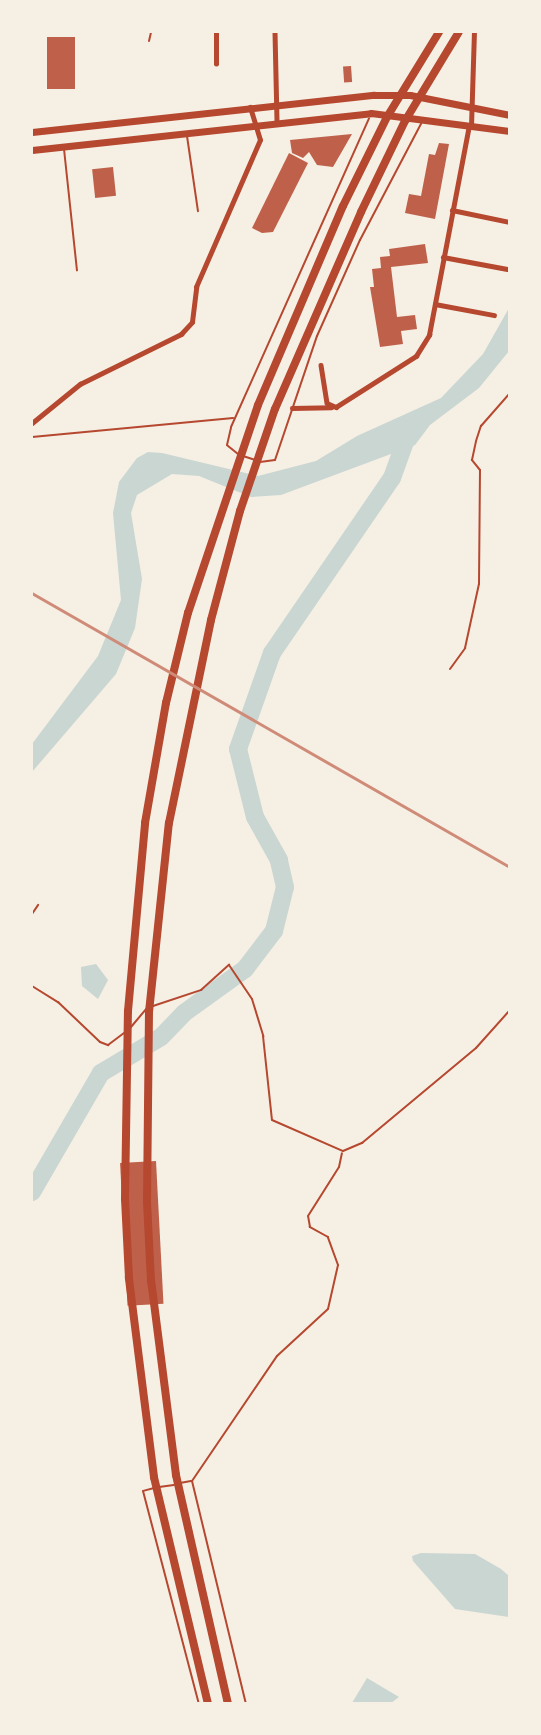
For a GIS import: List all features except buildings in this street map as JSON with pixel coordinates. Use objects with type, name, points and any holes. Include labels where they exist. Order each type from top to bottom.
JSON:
[{"type":"highway","points":[[208,1703],[153,1477],[129,1278],[125,1187],[128,1011],[145,823],[166,703],[188,613],[258,405],[343,206],[387,117],[439,32]]},
{"type":"highway","points":[[228,1703],[176,1475],[151,1281],[147,1202],[149,1012],[169,823],[211,621],[240,511],[275,409],[405,121],[460,32]]},
{"type":"main road","points":[[32,132],[276,104],[410,95],[509,114]]},
{"type":"main road","points":[[32,150],[371,113],[509,131]]},
{"type":"street","points":[[216,32],[216,64]]},
{"type":"street","points":[[275,32],[277,122]]},
{"type":"street","points":[[292,408],[336,407],[416,356],[429,335],[474,106],[474,32]]},
{"type":"street","points":[[32,423],[80,384],[181,334],[192,322],[196,287],[260,140],[250,107]]},
{"type":"street","points":[[452,210],[509,222]]},
{"type":"street","points":[[443,257],[507,270]]},
{"type":"street","points":[[435,304],[494,315]]},
{"type":"street","points":[[321,365],[327,403],[336,407]]},
{"type":"lane","points":[[371,113],[234,418],[227,445],[230,451],[266,464],[275,460],[292,408],[360,240],[424,118]]},
{"type":"lane","points":[[186,132],[198,211]]},
{"type":"lane","points":[[64,146],[77,270]]},
{"type":"lane","points":[[450,669],[465,649],[479,584],[480,470],[472,460],[476,441],[481,426],[509,393]]},
{"type":"lane","points":[[32,437],[234,418]]},
{"type":"lane","points":[[32,914],[38,905]]},
{"type":"lane","points":[[32,986],[58,1002],[108,1045],[145,1008],[185,999],[229,965],[245,989],[263,1036],[272,1120],[342,1152],[362,1143],[476,1048],[509,1010]]},
{"type":"lane","points":[[199,1703],[143,1490],[192,1481],[277,1356],[328,1308],[338,1265],[328,1237],[310,1227],[308,1216],[339,1167],[342,1152]]},
{"type":"lane","points":[[192,1481],[246,1703]]},
{"type":"path","points":[[149,41],[150,32]]},
{"type":"shaded area","points":[[509,308],[509,351],[479,388],[430,425],[415,445],[281,495],[251,497],[199,476],[172,474],[137,495],[131,513],[142,579],[135,628],[116,674],[32,772],[32,744],[98,656],[121,600],[113,513],[119,482],[137,458],[148,452],[162,453],[258,476],[316,461],[357,436],[441,398],[483,354]]},
{"type":"shaded area","points":[[96,964],[108,980],[98,999],[82,986],[81,967]]},
{"type":"shaded area","points":[[421,1553],[475,1554],[501,1569],[509,1576],[509,1617],[455,1609],[413,1561],[412,1556]]},
{"type":"shaded area","points":[[367,1678],[399,1697],[391,1703],[352,1703]]},
{"type":"waterway","points":[[32,1192],[101,1073],[161,1037],[184,1013],[245,969],[274,931],[285,887],[279,860],[255,817],[238,749],[272,653],[392,478],[410,428]]},
{"type":"railway","points":[[32,593],[510,867]]}]
